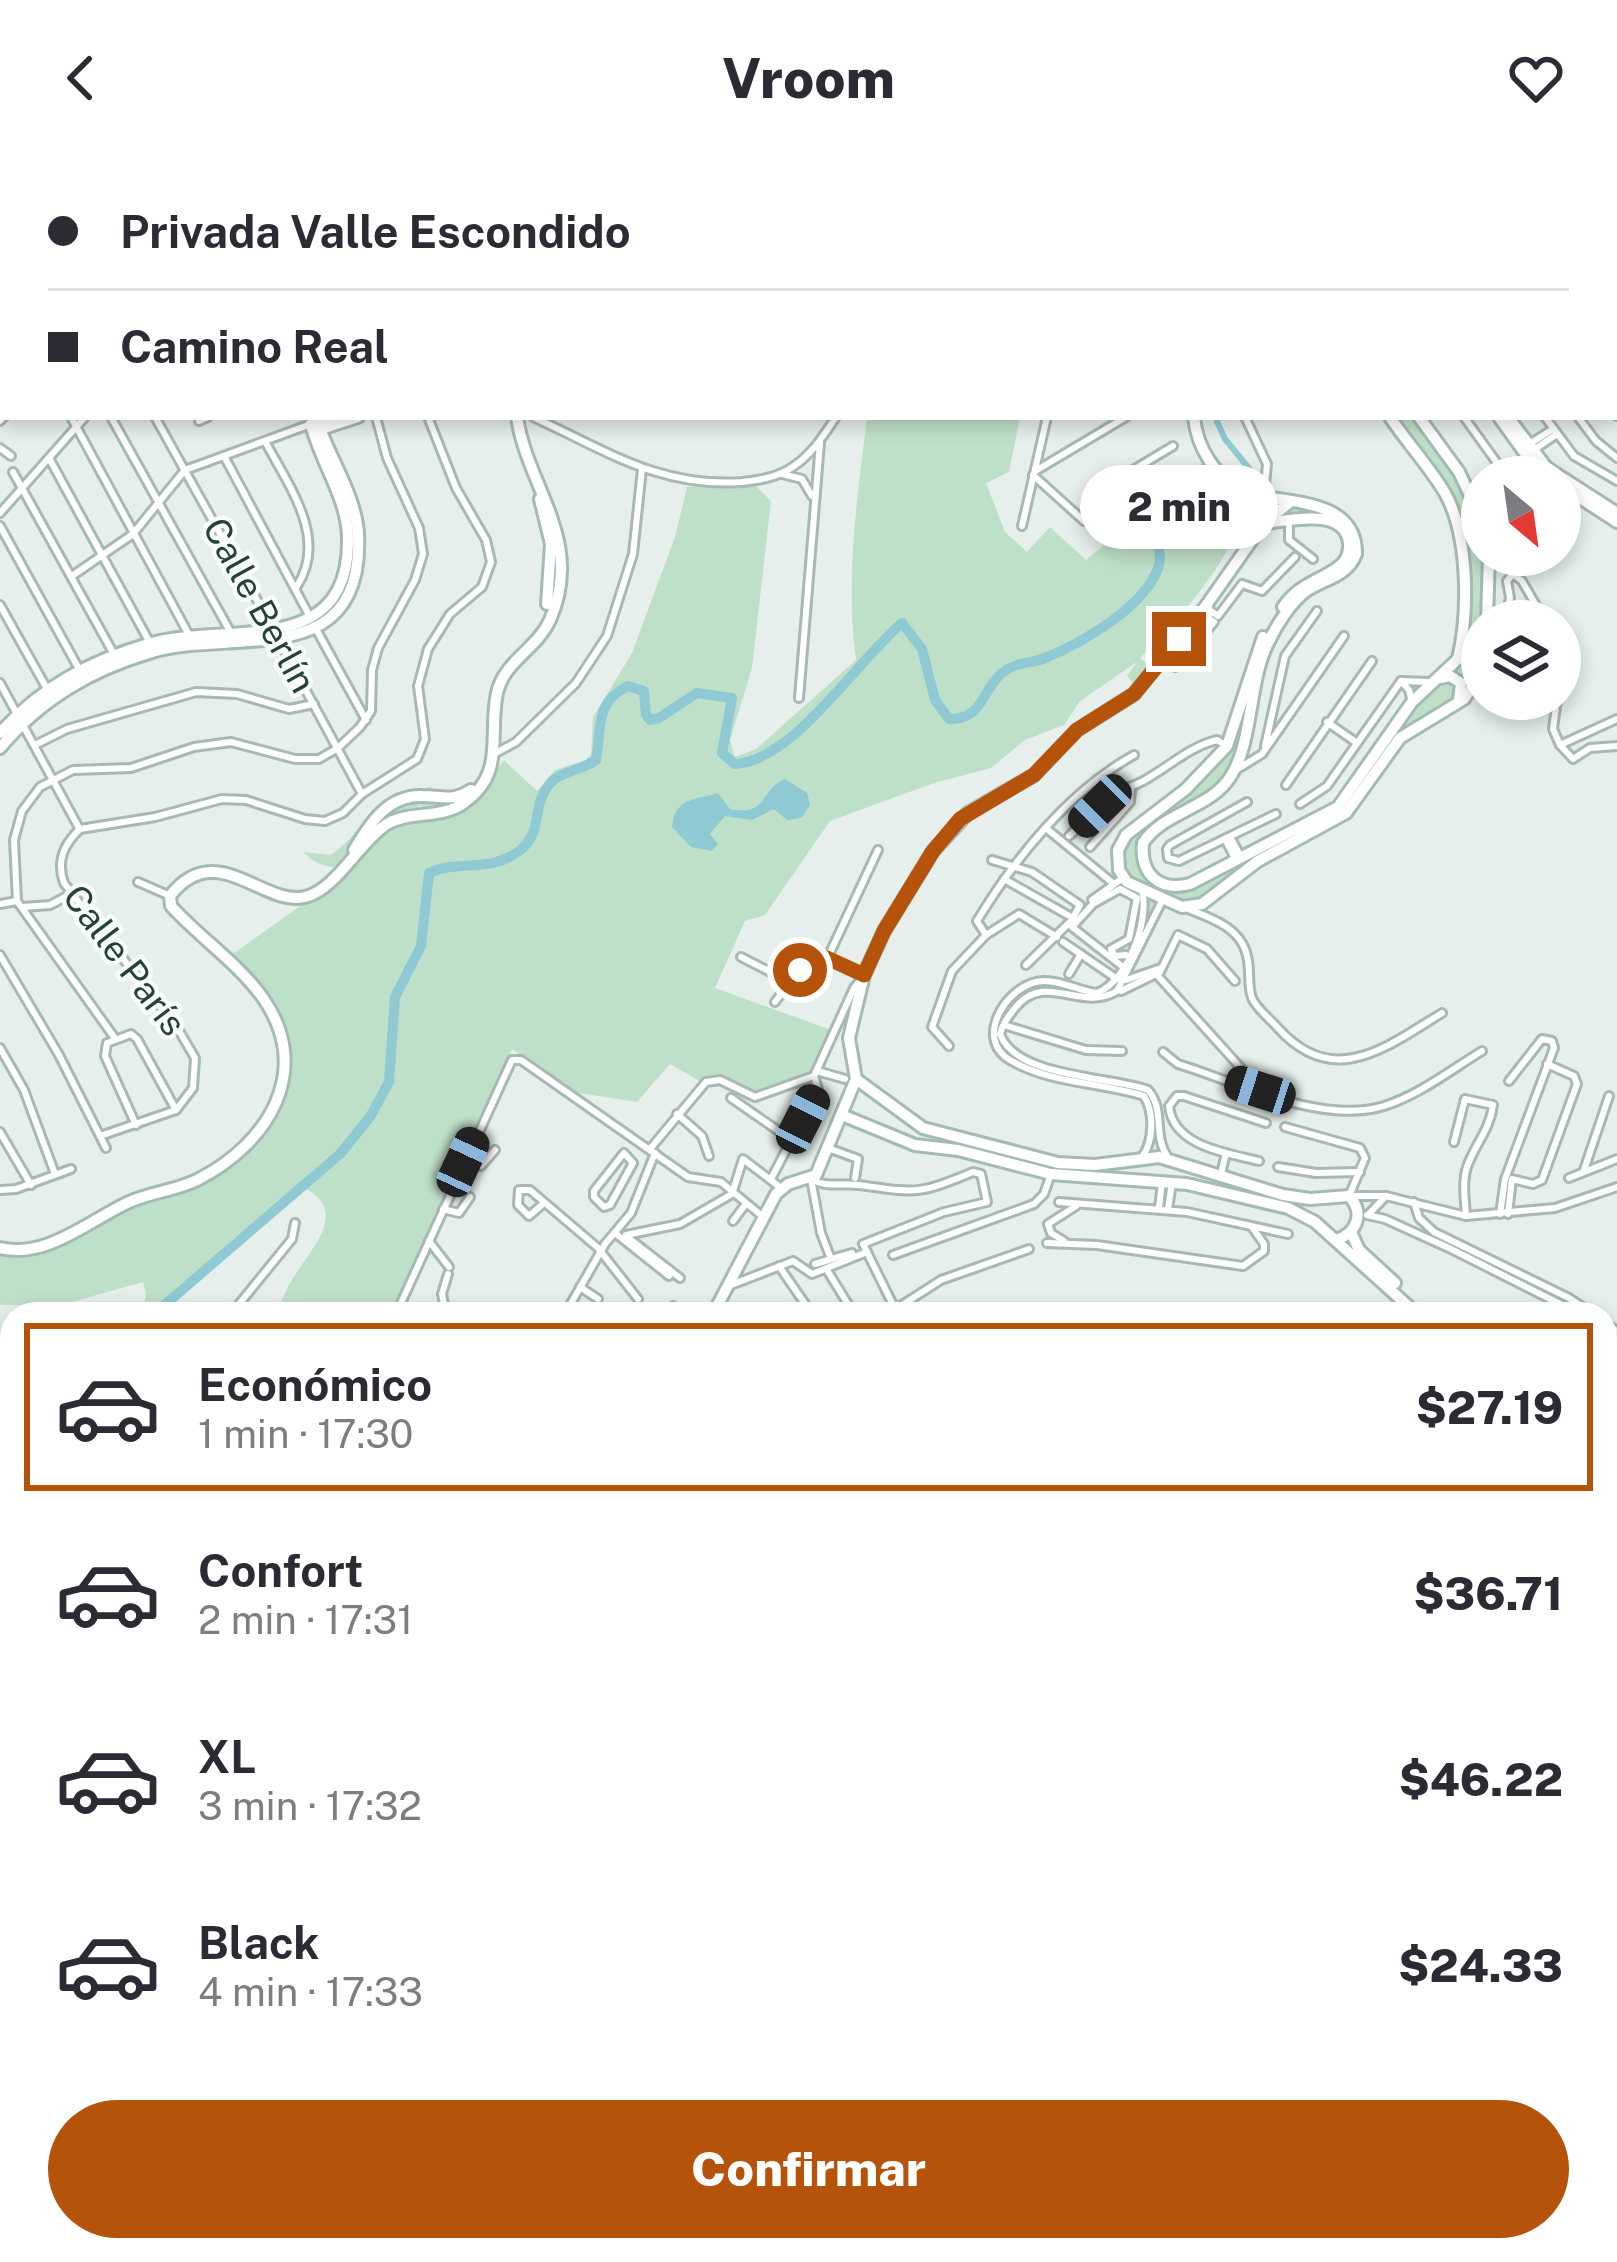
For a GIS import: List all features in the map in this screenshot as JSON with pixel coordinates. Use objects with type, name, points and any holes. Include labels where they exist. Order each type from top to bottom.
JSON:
[{"type":"street","points":[[72,420],[191,639]]},
{"type":"street","points":[[0,513],[83,420]]},
{"type":"street","points":[[113,420],[230,633]]},
{"type":"street","name":"Calle Berlín","points":[[157,420],[362,794]]},
{"type":"street","points":[[313,427],[327,420]]},
{"type":"street","points":[[72,576],[133,534],[185,470],[265,440],[344,420]]},
{"type":"street","points":[[114,1037],[20,904],[14,866],[16,825],[30,798],[53,778],[73,770],[130,768],[219,743],[244,744],[307,760],[338,748],[366,720],[373,702],[378,648],[424,554],[419,528],[387,458],[377,420]]},
{"type":"street","name":"Calle París","points":[[176,1110],[187,1100],[197,1073],[189,1044],[71,894],[60,862],[70,838],[80,829],[155,818],[222,799],[246,800],[325,821],[417,759],[425,739],[418,686],[428,649],[450,614],[482,586],[491,562],[486,540],[456,488],[429,420]]},
{"type":"street","points":[[170,896],[197,877],[222,873],[304,898],[386,825],[451,810],[483,784],[493,754],[501,680],[544,631],[558,580],[555,523],[514,420]]},
{"type":"street","points":[[539,420],[642,469],[699,483],[749,481],[779,474],[797,464],[834,420]]},
{"type":"street","points":[[1022,526],[1046,420]]},
{"type":"street","points":[[1033,473],[1121,420]]},
{"type":"street","points":[[1142,848],[1158,826],[1224,785],[1236,765],[1268,642],[1298,598],[1344,573],[1357,554],[1347,522],[1322,507],[1257,500],[1241,493],[1207,461],[1196,438],[1194,420]]},
{"type":"street","points":[[1246,420],[1267,464],[1257,500],[1264,523]]},
{"type":"street","points":[[1121,841],[1136,839],[1152,880],[1169,887],[1190,884],[1338,807],[1410,705],[1430,681],[1454,665],[1460,651],[1464,554],[1456,519],[1443,490],[1392,420]]},
{"type":"street","points":[[1421,420],[1461,476]]},
{"type":"street","points":[[1466,420],[1492,456]]},
{"type":"street","points":[[1500,420],[1527,456]]},
{"type":"street","points":[[1510,420],[1536,456]]},
{"type":"street","points":[[1547,420],[1574,456],[1617,481]]},
{"type":"street","points":[[1580,420],[1617,458]]},
{"type":"street","points":[[0,748],[19,718],[47,689],[79,669],[191,639],[277,636],[313,623],[336,596],[349,538],[313,427]]},
{"type":"street","points":[[1530,448],[1555,431]]},
{"type":"street","points":[[1043,432],[1057,456]]},
{"type":"street","points":[[265,440],[309,530],[308,561],[296,588]]},
{"type":"street","points":[[799,698],[812,500],[821,440]]},
{"type":"street","points":[[1033,473],[1084,521],[1103,489],[1173,446]]},
{"type":"street","points":[[0,448],[11,456]]},
{"type":"street","points":[[224,456],[366,720]]},
{"type":"street","points":[[49,458],[150,643]]},
{"type":"street","points":[[344,866],[379,813],[417,795],[448,800],[465,794],[479,781],[493,754],[516,742],[575,682],[607,636],[633,554],[642,469]]},
{"type":"street","points":[[13,472],[116,659]]},
{"type":"street","points":[[779,474],[802,479],[812,500]]},
{"type":"street","points":[[1581,493],[1617,513]]},
{"type":"street","points":[[1581,496],[1617,522]]},
{"type":"street","points":[[1294,503],[1305,511],[1294,521],[1289,541],[1313,559]]},
{"type":"street","points":[[831,1259],[820,1233],[811,1179],[842,1115],[850,1079],[849,1038],[855,1006],[884,931],[960,819],[1034,775],[1077,730],[1134,694],[1264,523],[1294,503]]},
{"type":"street","points":[[1119,881],[1121,841],[1189,787],[1224,750],[1265,633],[1297,588],[1340,566],[1348,555],[1348,538],[1339,524],[1326,520],[1264,523]]},
{"type":"street","points":[[0,526],[79,669]]},
{"type":"street","points":[[1174,668],[1241,584],[1262,591],[1295,557]]},
{"type":"street","points":[[1510,600],[1507,581],[1513,574],[1531,600]]},
{"type":"street","points":[[0,605],[47,689]]},
{"type":"street","points":[[1202,610],[1216,619]]},
{"type":"street","points":[[1265,749],[1286,656],[1317,611]]},
{"type":"street","points":[[0,733],[83,677],[150,643],[230,633],[277,636]]},
{"type":"street","points":[[1236,765],[1255,760],[1265,749],[1344,636]]},
{"type":"street","points":[[1286,785],[1372,661]]},
{"type":"street","points":[[1401,681],[1456,678],[1463,688],[1458,703]]},
{"type":"street","points":[[1401,681],[1409,690],[1418,728]]},
{"type":"street","points":[[1300,804],[1327,787],[1401,681]]},
{"type":"street","points":[[0,683],[80,829]]},
{"type":"street","points":[[34,745],[67,729],[196,692],[226,692],[289,709],[314,704]]},
{"type":"street","points":[[1188,909],[1202,904],[1258,861],[1346,813],[1395,745],[1461,700]]},
{"type":"street","points":[[1560,745],[1617,719]]},
{"type":"street","points":[[1554,720],[1560,745],[1573,759],[1590,748],[1617,746]]},
{"type":"street","points":[[1328,722],[1357,743]]},
{"type":"street","points":[[1069,836],[1112,793],[1131,790],[1204,743],[1217,740],[1236,765]]},
{"type":"street","points":[[986,935],[977,921],[1014,865],[1103,774],[1134,755]]},
{"type":"street","points":[[1189,787],[1189,797],[1202,800]]},
{"type":"street","points":[[1090,847],[1130,802],[1131,790]]},
{"type":"street","points":[[417,795],[422,807],[418,815]]},
{"type":"street","points":[[1247,802],[1170,845],[1166,853],[1179,862],[1276,814]]},
{"type":"street","points":[[1046,829],[1119,881],[1230,928],[1246,949],[1255,1002],[1294,1044],[1316,1055],[1364,1058],[1442,1013]]},
{"type":"street","points":[[1227,838],[1239,859]]},
{"type":"street","points":[[775,1002],[788,980],[827,958],[878,850]]},
{"type":"street","points":[[992,860],[1014,865],[1079,902],[1060,939],[1026,965]]},
{"type":"street","points":[[1214,871],[1225,876],[1224,886]]},
{"type":"street","points":[[1004,879],[1073,918]]},
{"type":"street","points":[[1073,918],[1119,881]]},
{"type":"street","points":[[0,1248],[36,1250],[131,1201],[195,1181],[252,1140],[273,1112],[285,1072],[273,1016],[252,984],[175,910],[170,896],[138,882]]},
{"type":"street","points":[[1123,975],[1072,927],[1093,904],[1120,889],[1136,895],[1136,912],[1129,939],[1111,949],[1115,956],[1129,954]]},
{"type":"street","points":[[1118,991],[1142,924],[1142,890]]},
{"type":"street","points":[[0,904],[50,904],[71,894]]},
{"type":"street","points":[[1163,899],[1123,975],[1097,993],[1049,981],[1027,985],[994,1022],[994,1041],[1008,1059],[1043,1075],[1144,1096],[1169,1160]]},
{"type":"street","points":[[949,1046],[932,1027],[952,971],[986,935],[1019,914],[1123,975],[1159,971]]},
{"type":"street","points":[[1142,1156],[1150,1144],[1157,1103],[1148,1090],[1037,1064],[1005,1045],[1000,1034],[1003,1024],[1023,998],[1036,991],[1091,1000],[1159,971],[1178,935],[1207,950],[1235,981]]},
{"type":"street","points":[[1069,974],[1082,954]]},
{"type":"street","points":[[0,955],[59,1054],[106,1148]]},
{"type":"street","points":[[740,957],[788,980]]},
{"type":"street","points":[[827,958],[864,975]]},
{"type":"street","points":[[1159,971],[1260,1090]]},
{"type":"street","points":[[722,1302],[818,1089],[816,1073],[864,975]]},
{"type":"street","points":[[855,1006],[870,1010]]},
{"type":"street","points":[[1003,1024],[1086,1050],[1122,1052]]},
{"type":"street","points":[[100,1136],[136,1125],[176,1110],[131,1034],[107,1042],[105,1056],[136,1125]]},
{"type":"street","points":[[1504,1214],[1511,1176],[1554,1044],[1544,1037],[1509,1081]]},
{"type":"street","points":[[0,1048],[24,1090],[55,1174]]},
{"type":"street","points":[[1163,1052],[1178,1064],[1324,1110],[1365,1110],[1403,1098],[1482,1051]]},
{"type":"street","points":[[401,1302],[512,1060],[521,1060],[575,1095],[693,1179],[717,1179],[762,1216]]},
{"type":"street","points":[[1511,1176],[1533,1184],[1542,1180],[1577,1084],[1574,1076],[1546,1064]]},
{"type":"street","points":[[572,1302],[600,1252],[620,1233],[639,1196],[652,1151],[700,1086],[713,1080],[761,1096],[816,1073],[850,1079],[913,1122],[961,1145],[1051,1174],[1187,1184],[1300,1205],[1349,1196],[1386,1196],[1466,1216],[1504,1214],[1555,1208],[1617,1187]]},
{"type":"street","points":[[747,1094],[734,1101],[780,1132]]},
{"type":"street","points":[[1259,1161],[1178,1132],[1171,1120],[1172,1100],[1184,1096],[1266,1123]]},
{"type":"street","points":[[1584,1170],[1609,1096]]},
{"type":"street","points":[[1454,1142],[1465,1099],[1493,1105],[1487,1132],[1465,1175],[1466,1216]]},
{"type":"street","points":[[676,1114],[702,1136],[710,1156]]},
{"type":"street","points":[[842,1115],[902,1141],[1095,1165],[1142,1156],[1169,1160],[1300,1205],[1404,1302]]},
{"type":"street","points":[[1285,1127],[1360,1148],[1365,1158],[1349,1196]]},
{"type":"street","points":[[0,1132],[32,1185]]},
{"type":"street","points":[[828,1148],[858,1159],[855,1178]]},
{"type":"street","points":[[463,1162],[481,1166],[495,1150]]},
{"type":"street","points":[[624,1153],[633,1160],[621,1187],[607,1208],[594,1197],[624,1153]]},
{"type":"street","points":[[1224,1180],[1231,1154]]},
{"type":"street","points":[[620,1233],[680,1224],[732,1194],[743,1159],[777,1184],[811,1179],[822,1185],[912,1193],[973,1172],[981,1174],[987,1202],[944,1211],[863,1244],[887,1302]]},
{"type":"street","points":[[1568,1178],[1617,1159]]},
{"type":"street","points":[[1116,1161],[1116,1180]]},
{"type":"street","points":[[1278,1167],[1316,1173],[1360,1172]]},
{"type":"street","points":[[1187,1184],[1192,1179],[1190,1168]]},
{"type":"street","points":[[0,1190],[32,1185],[71,1169]]},
{"type":"street","points":[[893,1255],[1034,1204],[1044,1195],[1051,1174]]},
{"type":"street","points":[[1164,1210],[1167,1182]]},
{"type":"street","points":[[621,1187],[639,1196]]},
{"type":"street","points":[[544,1203],[529,1216],[518,1205],[520,1190],[526,1188],[544,1203],[600,1252],[638,1299]]},
{"type":"street","points":[[1349,1196],[1356,1204],[1359,1250],[1415,1302]]},
{"type":"street","points":[[1336,1240],[1386,1196]]},
{"type":"street","points":[[442,1209],[459,1213],[470,1197]]},
{"type":"street","points":[[1059,1202],[1164,1210],[1288,1234]]},
{"type":"street","points":[[1414,1202],[1428,1228],[1558,1302]]},
{"type":"street","points":[[1067,1243],[1048,1225],[1078,1204]]},
{"type":"street","points":[[733,1220],[746,1205]]},
{"type":"street","points":[[1359,1223],[1385,1219],[1575,1302]]},
{"type":"street","points":[[240,1302],[292,1239],[295,1223]]},
{"type":"street","points":[[1047,1244],[1234,1267],[1252,1262],[1264,1251],[1252,1227]]},
{"type":"street","points":[[620,1233],[669,1276]]},
{"type":"street","points":[[620,1233],[680,1277]]},
{"type":"street","points":[[429,1241],[449,1271],[444,1302]]},
{"type":"street","points":[[906,1302],[941,1280],[1029,1249]]},
{"type":"street","points":[[815,1264],[852,1252]]},
{"type":"street","points":[[731,1285],[797,1261],[808,1275],[867,1252]]},
{"type":"street","points":[[779,1266],[804,1302]]},
{"type":"street","points":[[827,1270],[847,1302]]},
{"type":"street","points":[[580,1287],[598,1299]]},
{"type":"green space","points":[[867,420],[1019,420],[1009,472],[986,483],[1005,532],[1027,552],[1050,527],[1086,560],[1102,547],[1133,497],[1207,461],[1245,498],[1240,521],[1219,564],[1140,658],[1148,665],[1133,683],[1127,676],[1137,662],[1080,701],[1064,725],[1025,740],[991,768],[830,821],[765,915],[745,921],[715,988],[834,1031],[814,1076],[756,1094],[719,1082],[701,1082],[670,1064],[637,1102],[573,1092],[512,1049],[401,1302],[281,1302],[314,1248],[326,1215],[315,1195],[301,1187],[168,1302],[145,1302],[143,1282],[72,1302],[0,1302],[0,1248],[21,1251],[39,1246],[182,1184],[244,1149],[268,1126],[284,1099],[290,1068],[282,1033],[227,958],[313,897],[389,827],[452,815],[473,803],[504,760],[537,791],[555,770],[586,760],[591,754],[593,717],[632,653],[675,537],[687,487],[756,486],[771,501],[752,668],[730,740],[735,757],[756,749],[856,660],[852,568]]},
{"type":"green space","points":[[1392,420],[1423,420],[1461,479],[1461,558],[1447,502]]},
{"type":"green space","points":[[1296,502],[1337,514],[1355,535],[1354,561],[1344,573],[1301,596],[1286,613],[1259,670],[1233,772],[1209,797],[1150,833],[1143,861],[1152,880],[1169,887],[1190,884],[1338,807],[1412,702],[1458,659],[1461,631],[1461,699],[1400,738],[1346,813],[1258,861],[1195,908],[1163,900],[1128,975],[1121,971],[1138,932],[1143,901],[1141,890],[1120,870],[1121,841],[1218,758],[1232,737],[1252,663],[1277,614],[1294,592],[1337,566],[1350,550],[1339,524],[1319,519],[1264,523],[1273,513]]},
{"type":"green space","points":[[1462,576],[1488,576],[1488,600],[1462,600]]},
{"type":"green space","points":[[432,786],[430,798],[463,797],[462,804],[421,814],[420,803],[416,814],[395,819],[343,865],[322,864],[303,852],[330,855],[381,807]]},
{"type":"water","points":[[785,779],[807,793],[810,805],[801,818],[787,820],[774,809],[752,820],[725,816],[710,834],[718,844],[712,851],[691,847],[672,827],[677,810],[688,801],[718,793],[730,809],[751,809]]},
{"type":"waterway","points":[[1216,420],[1225,439],[1256,477],[1251,484]]},
{"type":"waterway","points":[[168,1302],[340,1154],[370,1117],[389,1082],[395,997],[421,946],[429,873],[495,863],[526,845],[548,786],[596,760],[601,717],[617,693],[628,686],[644,691],[650,720],[697,693],[732,698],[722,753],[735,764],[757,759],[802,727],[902,623],[922,649],[935,700],[949,719],[960,718],[975,709],[1007,669],[1077,643],[1141,595],[1159,565],[1154,520],[1167,509],[1189,498],[1225,510],[1239,500]]},
{"type":"route","points":[[800,970],[827,958],[864,975],[884,931],[933,851],[960,819],[1034,775],[1077,730],[1134,694],[1179,639]]}]
